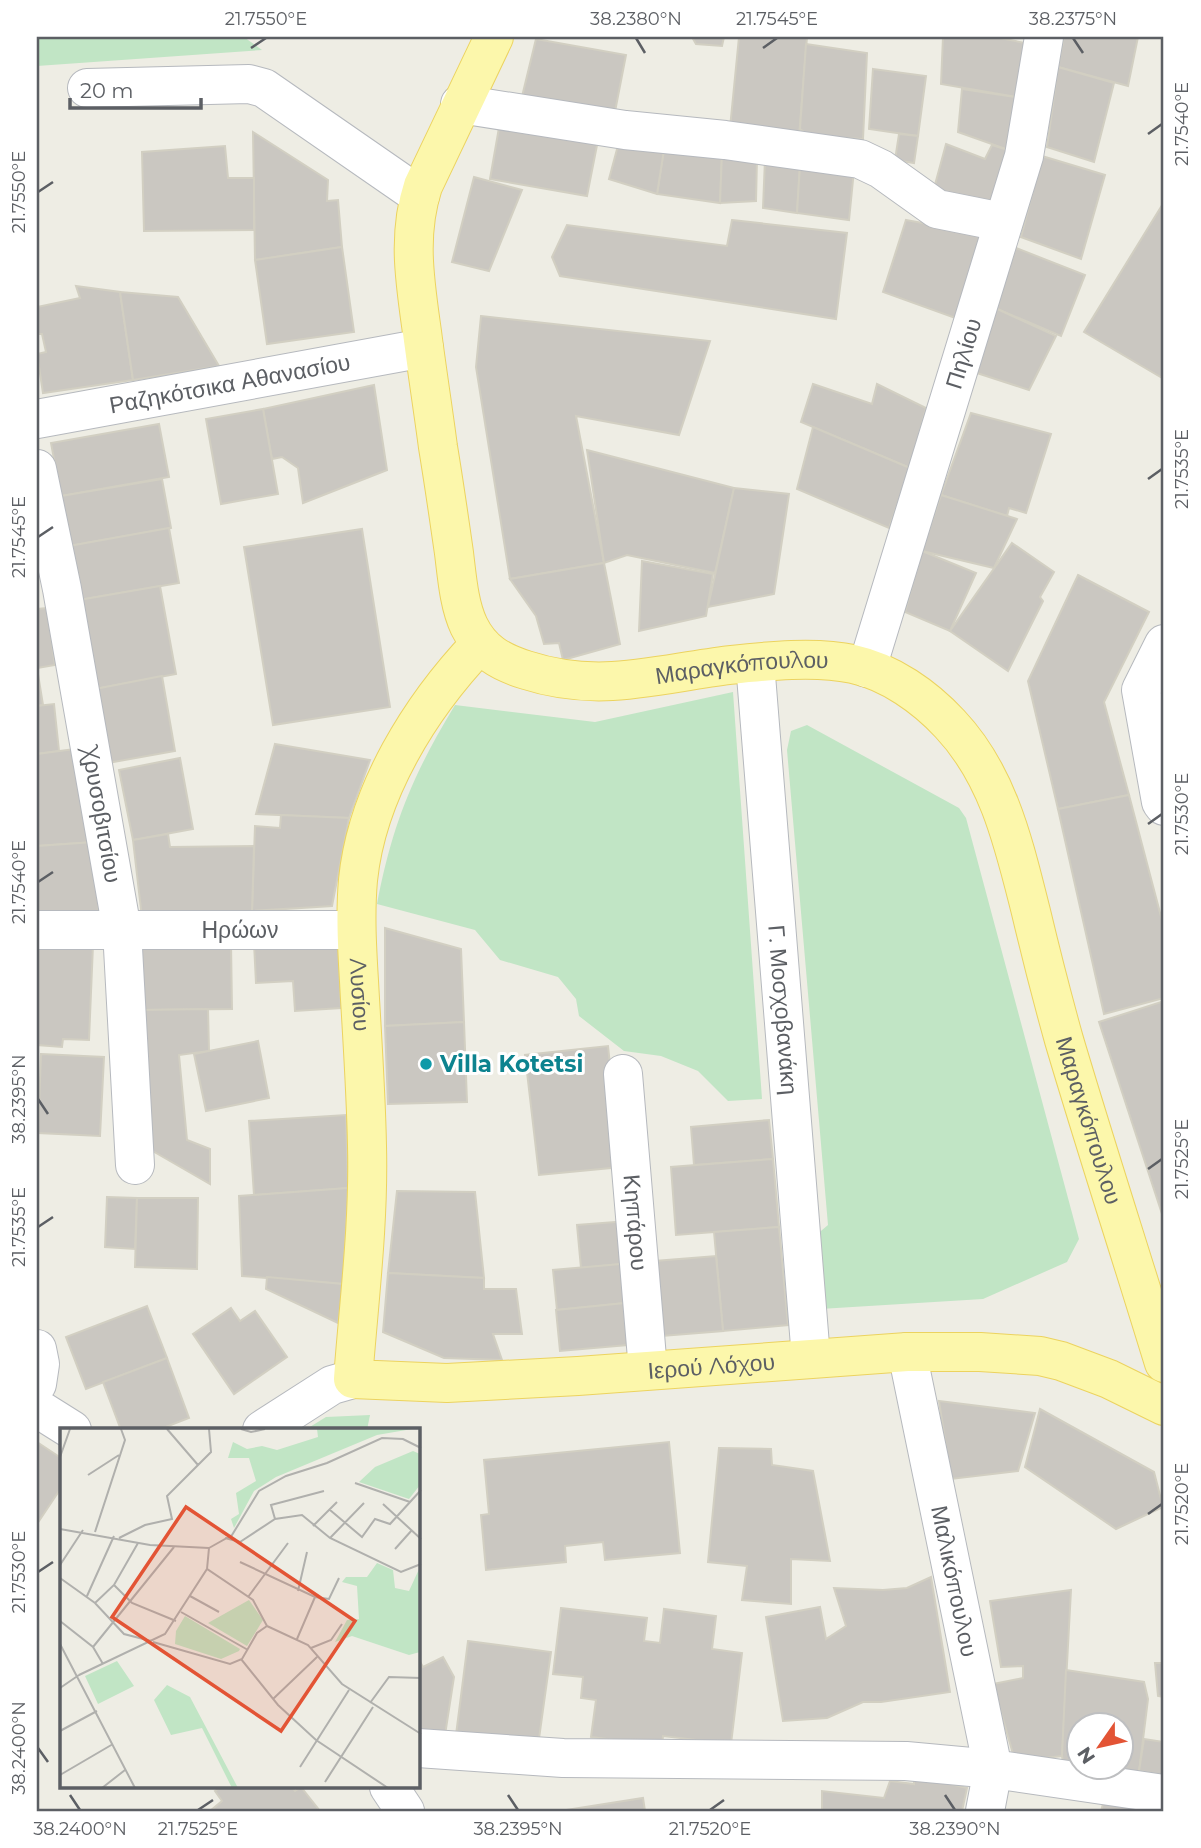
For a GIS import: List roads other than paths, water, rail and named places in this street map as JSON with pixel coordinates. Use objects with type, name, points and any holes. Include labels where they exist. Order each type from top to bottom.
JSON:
[{"type":"main road","name":"Μαραγκόπουλου","points":[[494,37],[460,104],[420,196],[413,233],[414,272],[424,348],[460,591],[468,625],[480,644],[494,656],[513,666],[553,679],[618,682],[755,663],[822,660],[867,668],[910,690],[933,706],[972,751],[995,794],[1014,847],[1064,1040],[1164,1363]]},
{"type":"main road","name":"Λυσίου","points":[[353,1379],[367,1197],[356,930],[358,879],[371,821],[387,781],[439,691],[480,644]]},
{"type":"main road","name":"Ιερού Λόχου","points":[[353,1379],[447,1383],[906,1352],[980,1352],[1040,1356],[1092,1371],[1164,1406]]},
{"type":"street","name":"Πηλίου","points":[[867,668],[1024,156],[1044,37]]},
{"type":"street","points":[[87,88],[249,84],[264,88],[420,196]]},
{"type":"street","points":[[460,104],[625,130],[725,140],[860,159],[881,169],[937,209],[1002,222]]},
{"type":"street","name":"Ραζηκότσικα Αθανασίου","points":[[37,419],[424,348]]},
{"type":"street","name":"Χρυσοβιτσίου","points":[[37,469],[49,592],[122,930],[135,1165]]},
{"type":"street","points":[[1164,644],[1141,690],[1161,802],[1164,806]]},
{"type":"street","name":"Γ. Μοσχοβανάκη","points":[[755,663],[811,1358]]},
{"type":"street","name":"Ηρώων","points":[[37,930],[356,930]]},
{"type":"street","name":"Κηπάρου","points":[[622,1074],[648,1370]]},
{"type":"street","points":[[37,1349],[40,1364],[37,1384]]},
{"type":"street","name":"Μαλικόπουλου","points":[[906,1352],[993,1769],[985,1811]]},
{"type":"street","name":"Ιερού Λόχου","points":[[265,1428],[332,1385],[353,1379]]},
{"type":"street","points":[[37,1408],[69,1428]]},
{"type":"street","points":[[420,1748],[563,1758],[880,1761],[993,1769],[1164,1794]]},
{"type":"street","points":[[390,1788],[405,1811]]},
{"type":"place","name":"Villa Kotetsi","points":[[426,1064]]}]
